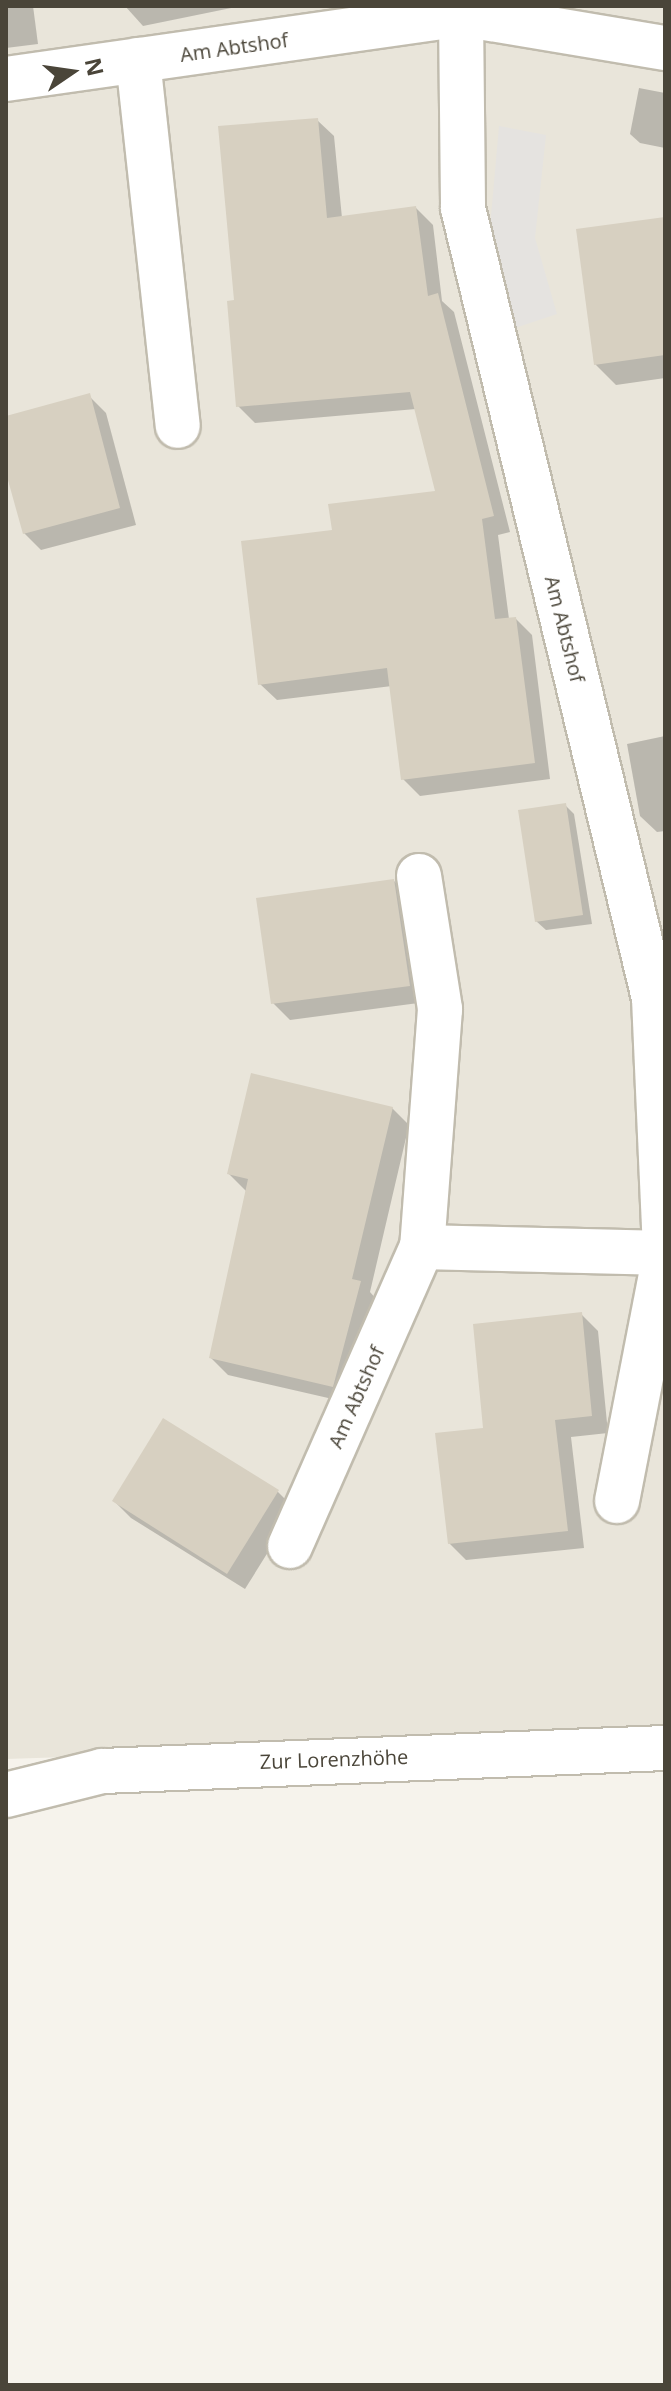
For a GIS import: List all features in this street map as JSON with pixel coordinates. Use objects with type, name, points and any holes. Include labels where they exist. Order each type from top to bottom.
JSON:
[{"type":"street","name":"Am Abtshof","points":[[6,79],[465,10],[665,48]]},
{"type":"street","name":"Am Abtshof","points":[[465,10],[463,208],[654,998],[665,1245]]},
{"type":"street","points":[[138,60],[178,426]]},
{"type":"street","name":"Am Abtshof","points":[[290,1546],[422,1247],[440,1009],[419,876]]},
{"type":"street","points":[[422,1247],[665,1254],[617,1501]]},
{"type":"street","name":"Zur Lorenzhöhe","points":[[6,1795],[102,1771],[665,1748]]},
{"type":"shaded area","points":[[6,6],[665,6],[665,1737],[6,1759]]},
{"type":"shaded area","points":[[499,126],[546,135],[535,238],[557,314],[515,328],[489,239]]},
{"type":"building","points":[[318,118],[327,218],[416,206],[428,296],[438,293],[494,516],[482,519],[495,619],[516,617],[535,763],[401,780],[387,668],[258,685],[241,541],[332,530],[328,504],[435,491],[410,392],[236,407],[227,301],[234,300],[218,126]]},
{"type":"building","points":[[665,217],[665,355],[594,365],[576,229]]},
{"type":"building","points":[[90,393],[120,508],[23,534],[6,473],[6,416]]},
{"type":"building","points":[[566,803],[583,915],[535,922],[518,810]]},
{"type":"building","points":[[394,879],[410,986],[271,1004],[256,898]]},
{"type":"building","points":[[251,1073],[393,1107],[352,1279],[361,1281],[333,1387],[209,1358],[248,1179],[227,1174]]},
{"type":"building","points":[[582,1312],[592,1416],[555,1420],[568,1531],[448,1544],[435,1433],[483,1428],[473,1324]]},
{"type":"building","points":[[163,1418],[279,1490],[227,1574],[112,1501]]}]
